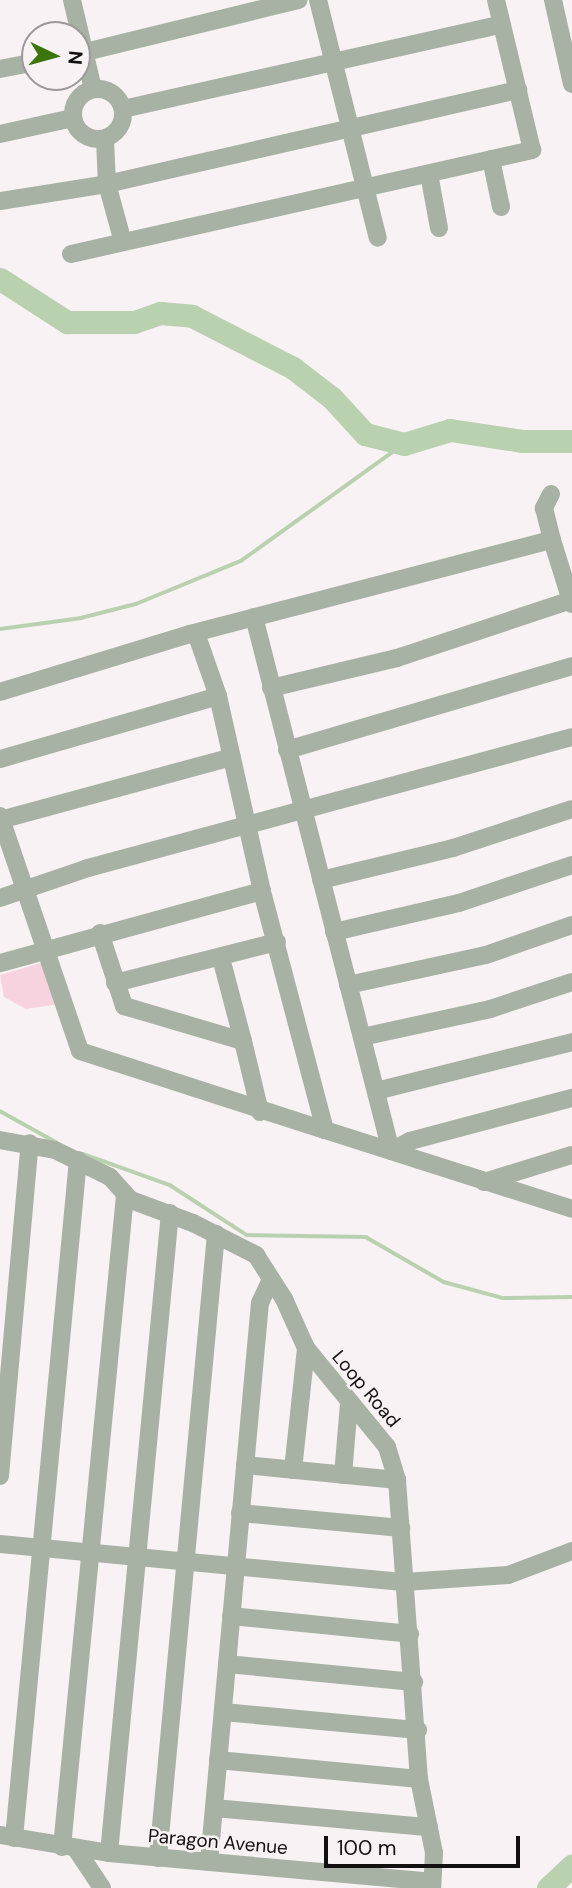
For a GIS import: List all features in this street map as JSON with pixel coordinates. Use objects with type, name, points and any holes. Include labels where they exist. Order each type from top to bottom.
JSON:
[{"type":"street","points":[[72,0],[75,21]]},
{"type":"street","points":[[91,50],[299,0]]},
{"type":"street","points":[[318,0],[352,128],[377,238]]},
{"type":"street","points":[[71,254],[366,189],[532,149],[496,0]]},
{"type":"street","points":[[558,1],[572,84]]},
{"type":"street","points":[[123,109],[502,24]]},
{"type":"street","points":[[0,69],[21,65]]},
{"type":"street","points":[[91,84],[93,89]]},
{"type":"street","points":[[93,89],[106,90],[117,97],[123,109],[116,133],[105,139],[91,139],[78,131],[73,118],[81,95],[93,89]]},
{"type":"street","points":[[0,201],[107,184],[518,90]]},
{"type":"street","points":[[0,134],[73,118]]},
{"type":"street","points":[[105,139],[107,184],[123,242]]},
{"type":"street","points":[[491,159],[501,207]]},
{"type":"street","points":[[429,174],[439,228]]},
{"type":"street","points":[[271,688],[397,658],[571,602],[544,508],[551,494]]},
{"type":"street","points":[[0,692],[190,635],[552,540]]},
{"type":"street","points":[[254,618],[391,1152]]},
{"type":"street","points":[[190,635],[202,645],[218,696],[245,826],[325,1130]]},
{"type":"street","points":[[287,750],[572,666]]},
{"type":"street","points":[[0,759],[218,696]]},
{"type":"street","points":[[0,898],[88,868],[303,813],[572,737]]},
{"type":"street","points":[[232,757],[0,819],[80,1051],[260,1112],[325,1130],[572,1209]]},
{"type":"street","points":[[321,880],[453,848],[572,808]]},
{"type":"street","points":[[334,932],[459,903],[572,865]]},
{"type":"street","points":[[0,963],[100,933],[262,891]]},
{"type":"street","points":[[348,985],[486,955],[572,925]]},
{"type":"street","points":[[100,933],[120,1000],[133,1010],[243,1041]]},
{"type":"street","points":[[115,983],[277,942]]},
{"type":"street","points":[[221,958],[260,1112]]},
{"type":"street","points":[[362,1037],[490,1009],[572,982]]},
{"type":"street","points":[[376,1091],[572,1042]]},
{"type":"street","points":[[391,1152],[410,1141],[572,1098]]},
{"type":"street","name":"Loop Road","points":[[0,1140],[30,1143],[78,1160],[110,1177],[125,1195],[216,1234],[256,1255],[306,1348],[349,1404],[387,1447],[397,1480],[418,1730],[419,1779],[429,1827],[432,1885]]},
{"type":"street","points":[[0,1476],[30,1143]]},
{"type":"street","points":[[484,1182],[572,1155]]},
{"type":"street","points":[[7,1836],[41,1548],[78,1160]]},
{"type":"street","points":[[102,1888],[69,1848],[91,1552],[125,1195]]},
{"type":"street","points":[[109,1853],[170,1213]]},
{"type":"street","points":[[158,1857],[216,1234]]},
{"type":"street","points":[[209,1862],[260,1303],[271,1279]]},
{"type":"street","points":[[293,1470],[306,1348]]},
{"type":"street","points":[[343,1475],[349,1404]]},
{"type":"street","points":[[245,1465],[397,1480]]},
{"type":"street","points":[[240,1513],[401,1528]]},
{"type":"street","points":[[0,1544],[405,1582],[508,1575],[572,1551]]},
{"type":"street","points":[[231,1616],[410,1634]]},
{"type":"street","points":[[227,1664],[414,1682]]},
{"type":"street","points":[[223,1712],[418,1730]]},
{"type":"street","points":[[218,1760],[419,1779]]},
{"type":"street","points":[[214,1808],[429,1827]]},
{"type":"street","name":"Paragon Avenue","points":[[7,1836],[109,1853],[432,1885]]},
{"type":"shaded area","points":[[44,962],[59,1004],[26,1009],[4,997],[0,975]]},
{"type":"waterway","points":[[0,279],[67,322],[134,322],[160,313],[192,316],[293,368],[332,398],[365,434],[404,444],[450,430],[523,441],[572,441]]},
{"type":"waterway","points":[[0,629],[81,618],[136,604],[241,561],[404,444]]},
{"type":"waterway","points":[[0,1111],[56,1142]]},
{"type":"waterway","points":[[83,1154],[170,1185],[247,1235],[366,1237],[444,1282],[503,1298],[572,1297]]},
{"type":"waterway","points":[[548,1888],[572,1866]]}]
